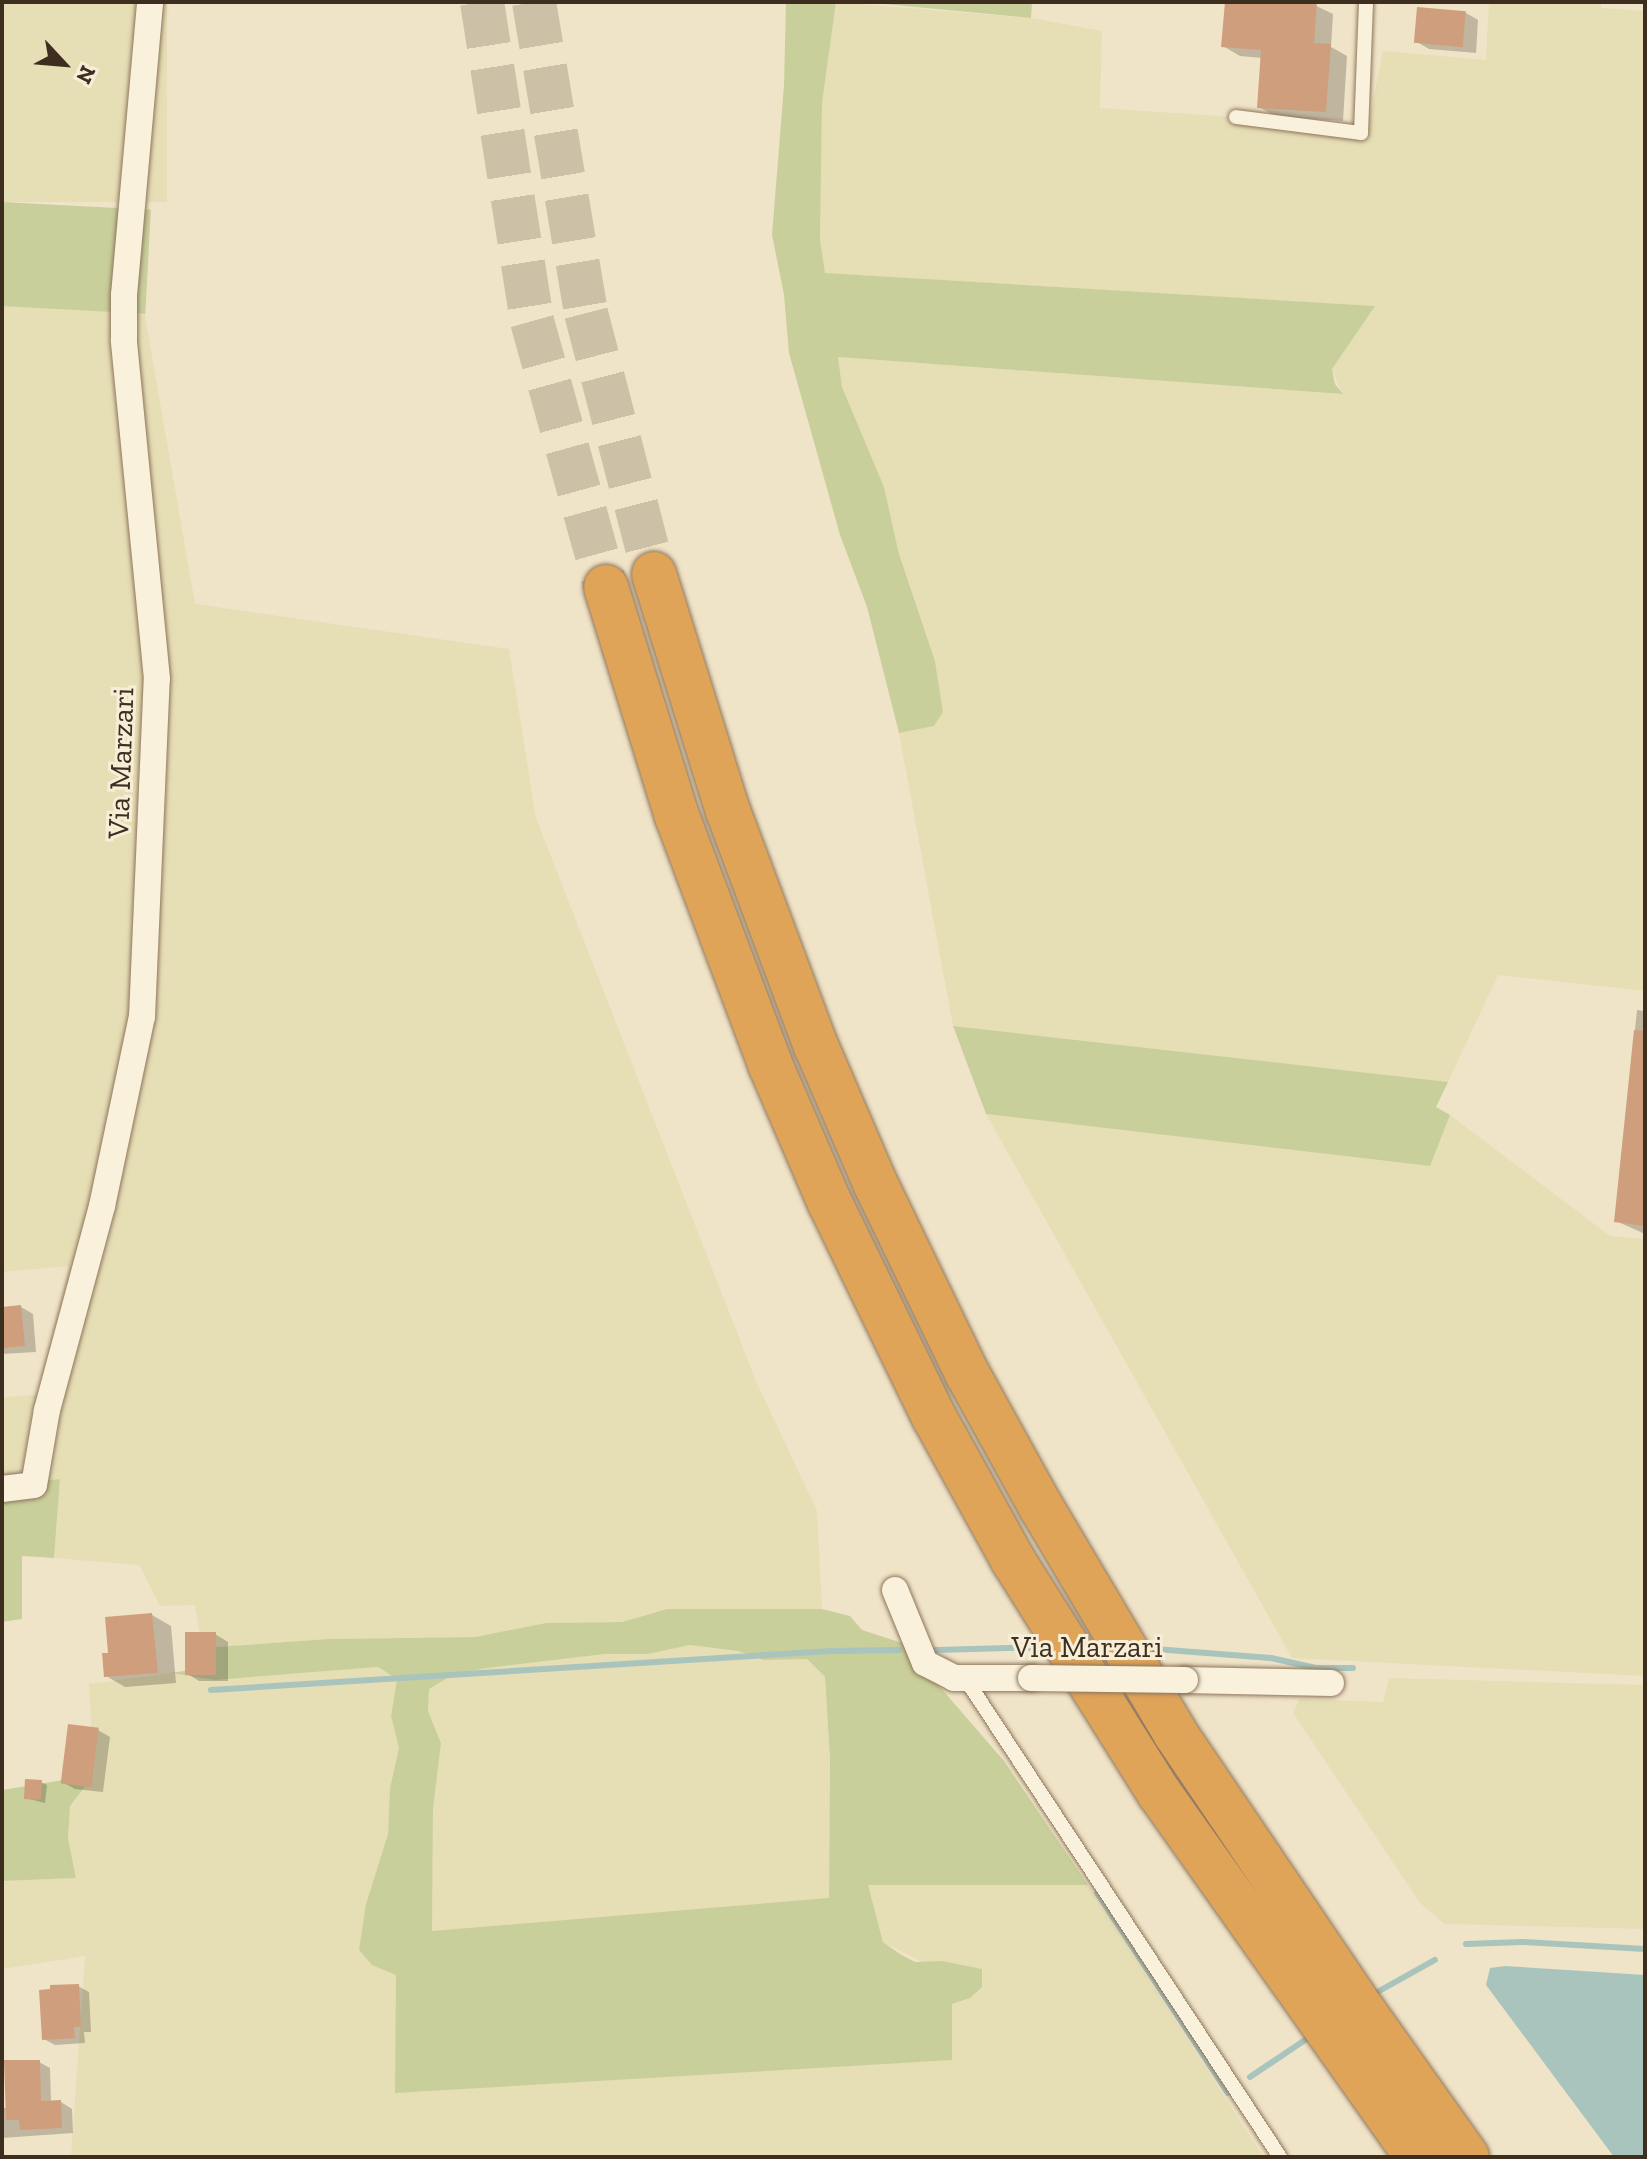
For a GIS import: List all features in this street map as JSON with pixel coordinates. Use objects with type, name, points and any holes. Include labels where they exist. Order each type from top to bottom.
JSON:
[{"type":"highway","points":[[654,574],[728,811],[810,1033],[876,1185],[968,1375],[1055,1533],[1175,1733],[1355,1999],[1467,2157]]},
{"type":"highway","points":[[606,587],[677,816],[770,1064],[830,1203],[934,1417],[1013,1560],[1160,1794],[1417,2157]]},
{"type":"street","name":"Via Marzari","points":[[2,1489],[34,1485],[47,1410],[102,1206],[142,1017],[157,679],[124,340],[124,295],[150,2]]},
{"type":"street","name":"Via Marzari","points":[[895,1590],[925,1663],[954,1678],[1331,1683]]},
{"type":"lane","points":[[1236,117],[1361,133],[1366,2]]},
{"type":"lane","points":[[965,1678],[1280,2157]]},
{"type":"shaded area","points":[[2,2],[167,2],[167,202],[2,202]]},
{"type":"shaded area","points":[[836,2],[1031,18],[1102,31],[1100,108],[1368,126],[1383,51],[1486,60],[1489,2],[1601,2],[1601,8],[1645,11],[1645,991],[1498,975],[1448,1082],[953,1026],[899,733],[934,726],[943,712],[935,661],[899,554],[884,487],[842,387],[838,357],[1342,394],[1332,369],[1374,306],[824,273],[820,240],[822,103]]},
{"type":"shaded area","points":[[2,306],[144,310],[195,604],[509,649],[536,818],[756,1381],[817,1511],[822,1609],[667,1609],[622,1622],[546,1623],[475,1637],[329,1639],[202,1648],[195,1605],[160,1606],[139,1565],[54,1558],[60,1479],[2,1484],[2,1397],[37,1395],[69,1266],[2,1272]]},
{"type":"shaded area","points":[[986,1114],[1429,1166],[1450,1115],[1610,1236],[1645,1239],[1645,1676],[1292,1658]]},
{"type":"shaded area","points":[[690,1645],[738,1651],[764,1660],[807,1659],[825,1677],[830,1759],[829,1899],[432,1931],[433,1809],[441,1743],[428,1711],[429,1688],[454,1674],[487,1668],[605,1654],[648,1654]]},
{"type":"shaded area","points":[[378,1667],[397,1679],[391,1716],[399,1748],[390,1788],[388,1834],[366,1904],[372,1965],[396,1974],[952,2060],[952,2004],[970,1998],[982,1969],[922,1962],[883,1942],[868,1885],[1088,1885],[1263,2157],[71,2157],[85,1956],[2,1969],[2,1881],[76,1878],[68,1839],[70,1806],[94,1775],[89,1684],[171,1673],[214,1680]]},
{"type":"shaded area","points":[[1389,1678],[1645,1685],[1645,1929],[1445,1924],[1420,1903],[1293,1713],[1299,1699],[1383,1702]]},
{"type":"green space","points":[[786,2],[836,2],[822,103],[820,240],[825,273],[1375,306],[1332,369],[1335,384],[1343,394],[838,357],[842,387],[884,487],[899,554],[935,661],[943,712],[934,726],[899,733],[867,607],[840,535],[789,353],[784,295],[772,235],[784,85]]},
{"type":"green space","points":[[863,2],[1032,2],[1031,18]]},
{"type":"green space","points":[[2,202],[151,210],[145,314],[2,306]]},
{"type":"green space","points":[[953,1026],[1448,1082],[1436,1107],[1450,1115],[1430,1166],[986,1114]]},
{"type":"green space","points":[[60,1479],[54,1558],[22,1556],[22,1619],[2,1622],[2,1485]]},
{"type":"green space","points":[[667,1609],[822,1609],[850,1616],[862,1630],[902,1643],[1004,1761],[1088,1885],[868,1885],[883,1942],[915,1962],[942,1961],[982,1969],[982,1987],[970,1998],[952,2004],[952,2060],[395,2093],[396,1975],[372,1965],[359,1950],[366,1904],[388,1834],[390,1788],[399,1748],[391,1716],[397,1679],[378,1667],[214,1680],[171,1673],[204,1668],[202,1648],[329,1639],[475,1637],[546,1623],[622,1622]],"holes":[[[690,1645],[738,1651],[764,1660],[807,1659],[825,1677],[830,1759],[829,1898],[432,1931],[433,1809],[441,1743],[428,1711],[429,1689],[454,1674],[487,1668],[605,1654],[648,1654]]]},
{"type":"green space","points":[[94,1775],[70,1806],[68,1839],[76,1878],[2,1881],[2,1790]]},
{"type":"water","points":[[1505,1966],[1645,1975],[1645,2157],[1614,2157],[1486,1985],[1490,1968]]},
{"type":"building","points":[[1225,2],[1317,2],[1314,43],[1331,44],[1326,112],[1257,108],[1261,50],[1221,47]]},
{"type":"building","points":[[1417,7],[1466,11],[1463,47],[1414,43]]},
{"type":"building","points":[[1634,1030],[1645,1031],[1645,1226],[1614,1222]]},
{"type":"building","points":[[21,1305],[25,1346],[2,1348],[2,1307]]},
{"type":"building","points":[[152,1613],[158,1673],[104,1677],[102,1653],[108,1653],[105,1617]]},
{"type":"building","points":[[185,1632],[216,1632],[216,1675],[185,1675]]},
{"type":"building","points":[[68,1724],[99,1728],[91,1787],[61,1784]]},
{"type":"building","points":[[25,1779],[42,1780],[41,1800],[24,1799]]},
{"type":"building","points":[[79,1984],[81,2027],[74,2027],[75,2038],[42,2040],[39,1990],[50,1989],[50,1985]]},
{"type":"building","points":[[4,2060],[40,2060],[41,2101],[61,2100],[62,2128],[20,2130],[19,2120],[6,2120]]},
{"type":"waterway","points":[[936,1650],[1047,1647]]},
{"type":"waterway","points":[[1142,1648],[1271,1658],[1316,1668],[1353,1668]]},
{"type":"waterway","points":[[211,1690],[831,1651],[899,1650]]},
{"type":"waterway","points":[[1097,1893],[1228,2093]]},
{"type":"waterway","points":[[1466,1944],[1522,1942],[1645,1949]]},
{"type":"waterway","points":[[1372,1995],[1435,1960]]},
{"type":"waterway","points":[[1250,2077],[1314,2034]]},
{"type":"tunnel","points":[[482,2],[532,321],[606,587]]},
{"type":"tunnel","points":[[534,2],[586,313],[654,574]]}]
